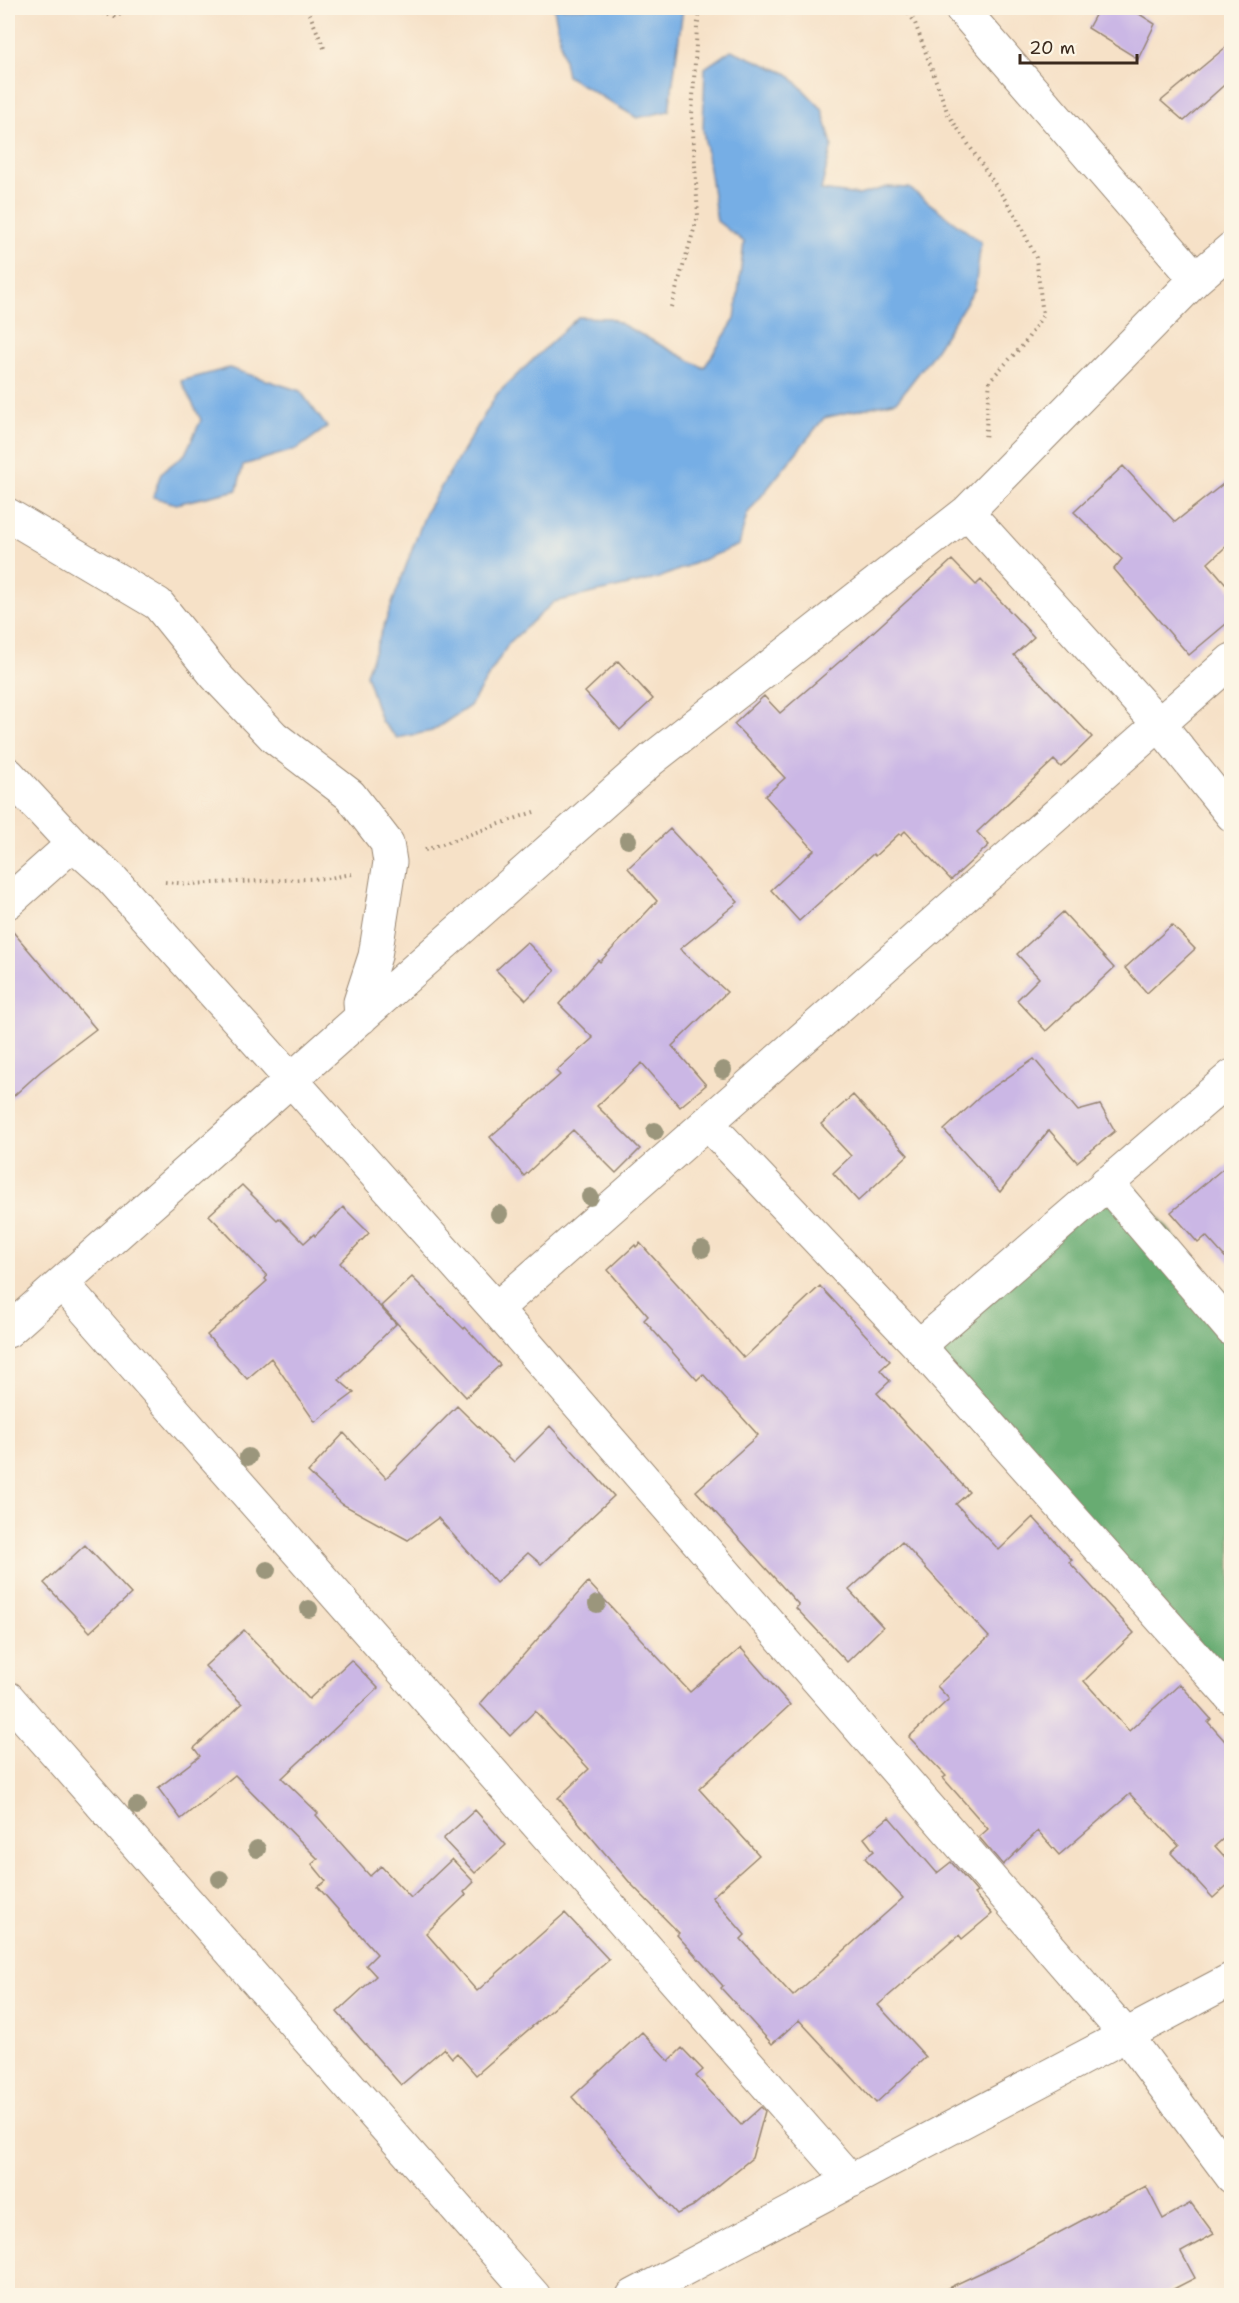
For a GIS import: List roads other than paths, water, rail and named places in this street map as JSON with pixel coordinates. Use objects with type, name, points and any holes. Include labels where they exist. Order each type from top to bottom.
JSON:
[{"type":"street","points":[[978,13],[1196,279]]},
{"type":"street","points":[[8,1331],[652,759],[975,504],[1196,279],[1232,248]]},
{"type":"street","points":[[975,504],[1232,815]]},
{"type":"street","points":[[8,515],[158,604],[216,676],[274,737],[350,795],[387,843],[390,862],[375,956],[360,1002],[361,1018]]},
{"type":"street","points":[[496,1309],[1232,660]]},
{"type":"street","points":[[8,774],[73,844],[111,878],[496,1309],[1126,2035],[1232,2177]]},
{"type":"street","points":[[8,902],[73,844]]},
{"type":"street","points":[[919,1346],[1232,1076]]},
{"type":"street","points":[[707,1123],[919,1346],[1232,1698]]},
{"type":"street","points":[[1106,1183],[1232,1330]]},
{"type":"street","points":[[62,1283],[851,2181]]},
{"type":"street","points":[[8,1698],[534,2295]]},
{"type":"street","points":[[633,2295],[1232,1979]]},
{"type":"water","points":[[554,8],[683,8],[669,111],[637,118],[567,76]]},
{"type":"water","points":[[731,50],[788,74],[822,109],[832,145],[821,190],[859,195],[888,187],[909,188],[981,242],[975,289],[931,357],[897,401],[824,418],[747,514],[739,545],[659,578],[554,602],[509,643],[470,706],[432,731],[397,738],[381,721],[366,674],[426,512],[497,394],[578,317],[610,318],[704,368],[735,319],[744,242],[717,221],[703,129],[705,68]]},
{"type":"water","points":[[229,368],[300,391],[327,427],[297,449],[243,465],[237,490],[176,504],[153,497],[161,473],[185,454],[201,420],[181,381]]}]
